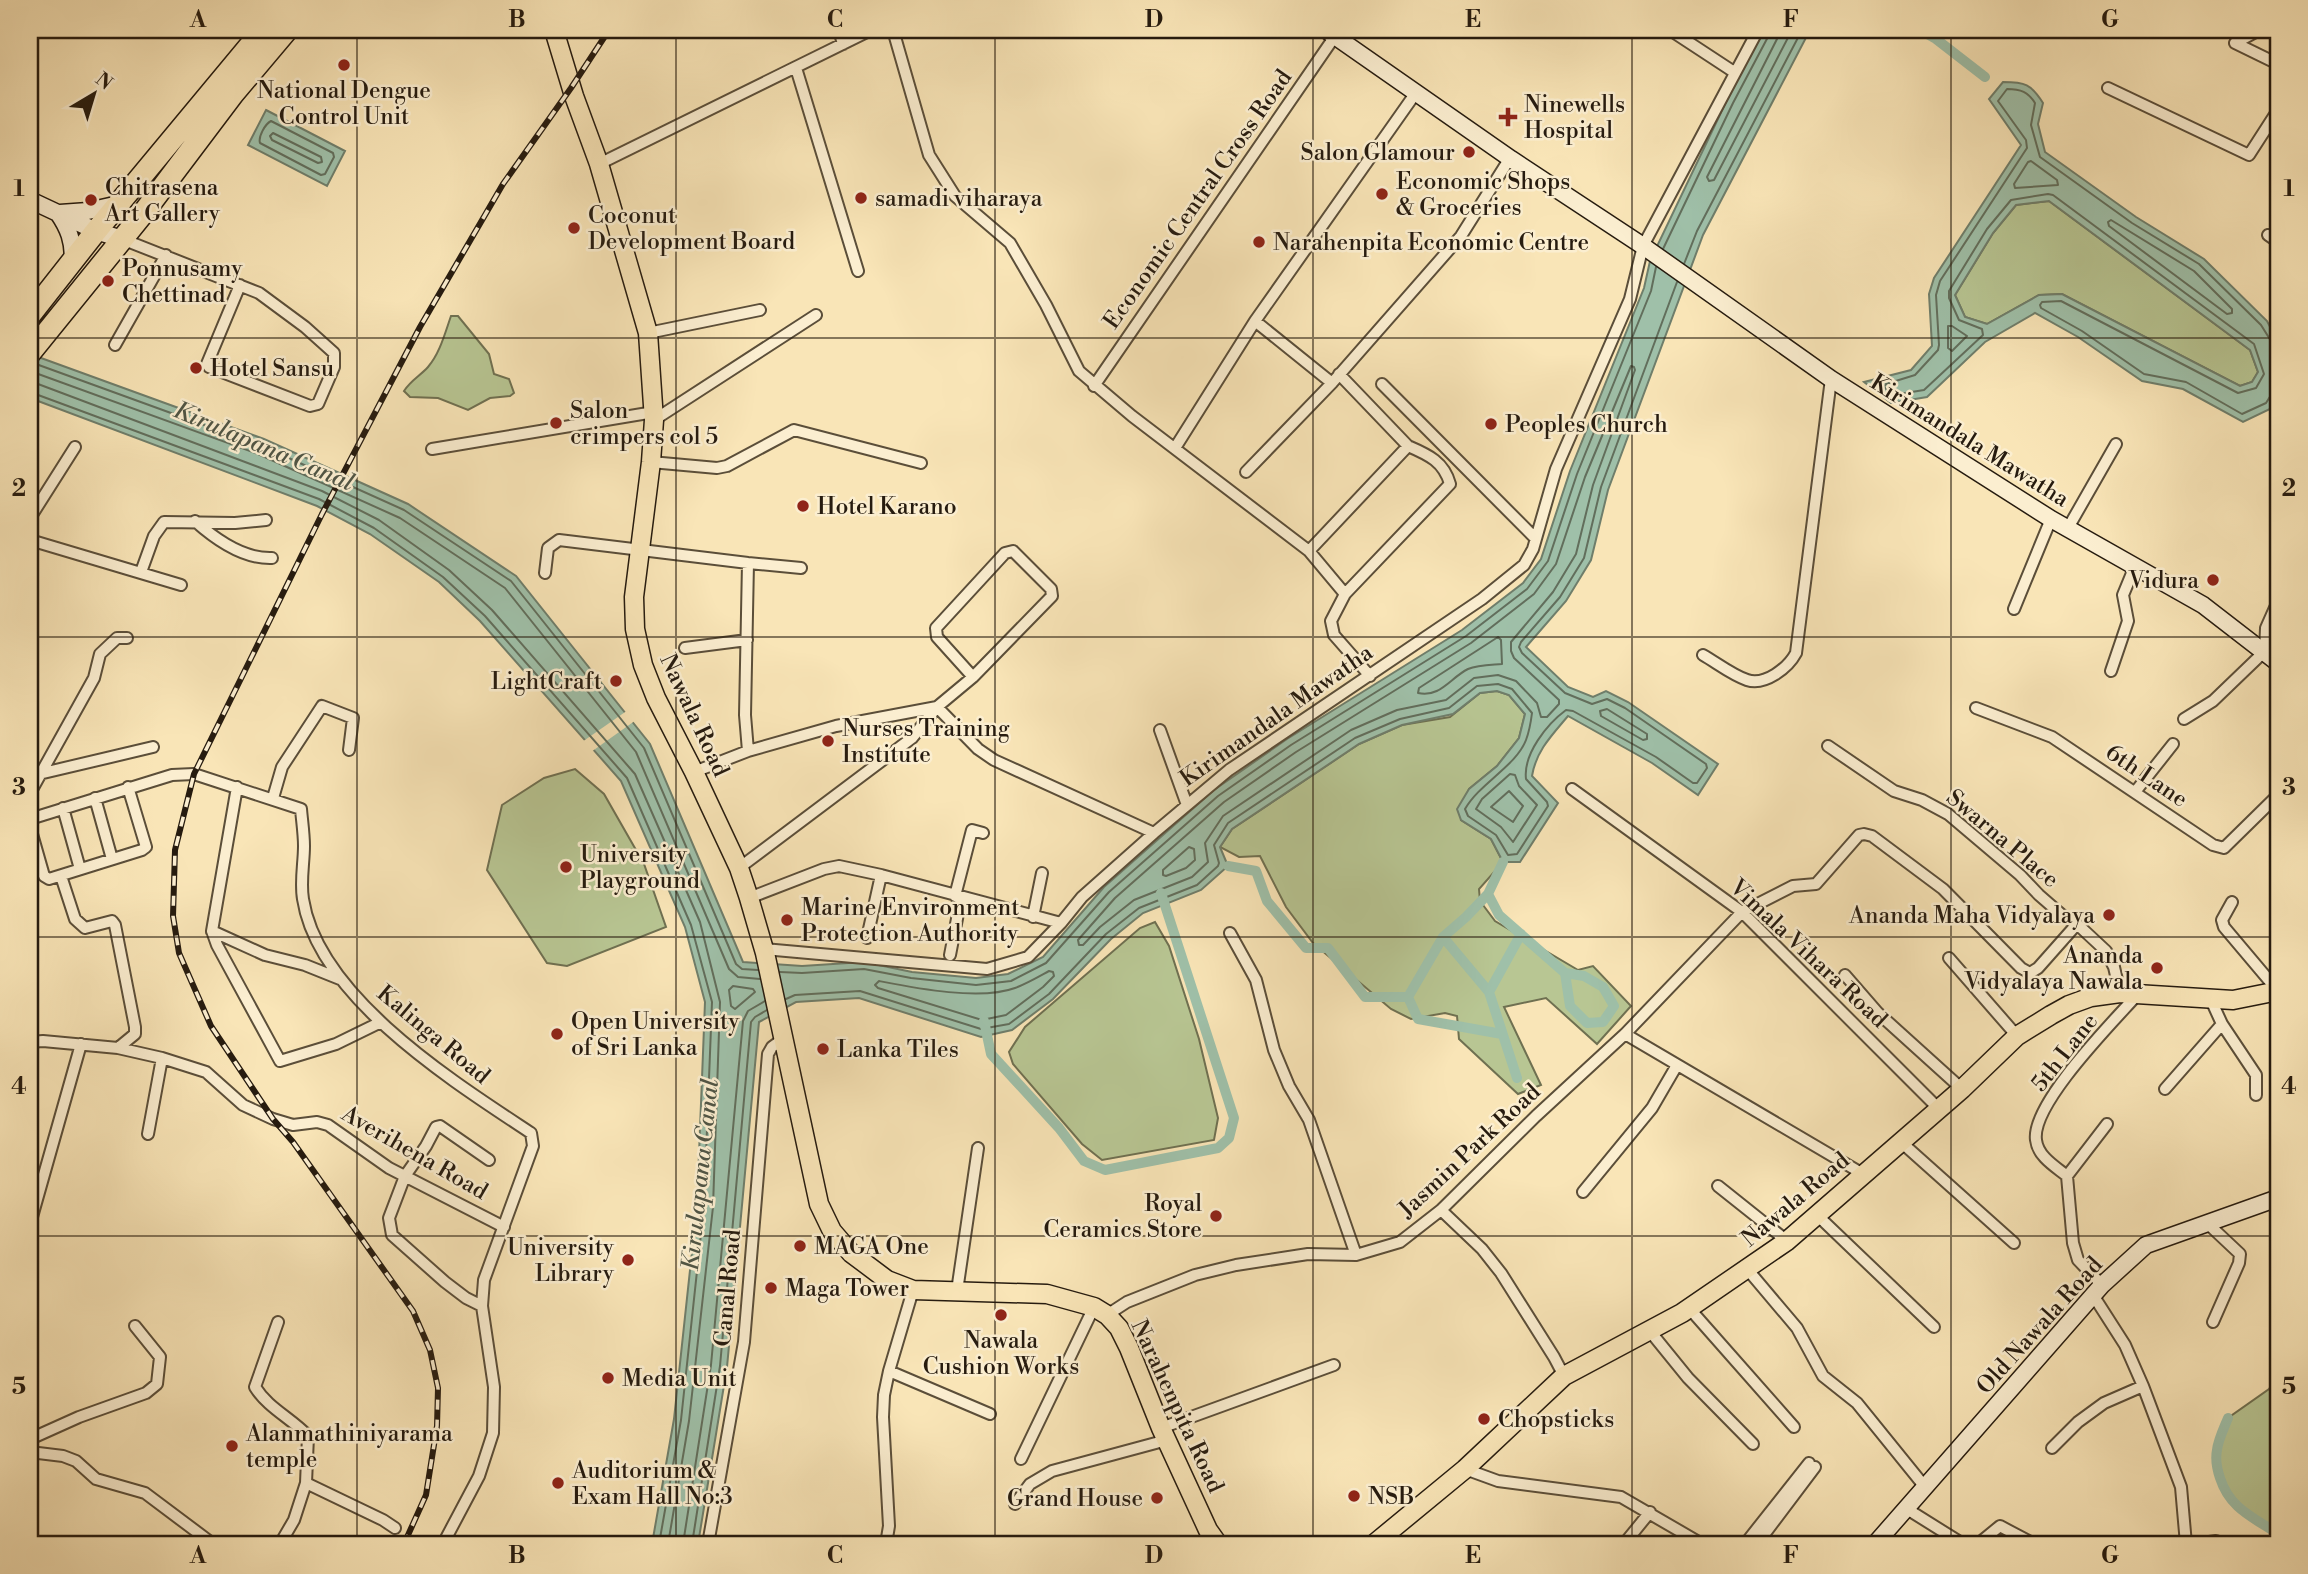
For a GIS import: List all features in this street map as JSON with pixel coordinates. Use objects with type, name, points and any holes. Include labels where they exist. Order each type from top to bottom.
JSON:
[{"type":"highway","points":[[30,315],[96,230],[263,30]]},
{"type":"highway","points":[[34,348],[233,94],[287,30]]},
{"type":"main road","name":"Nawala Road","points":[[554,30],[599,164],[648,333],[654,416],[634,597],[634,618],[643,664],[656,698],[739,867],[765,951],[819,1205],[832,1231],[851,1254],[887,1280],[914,1290]]},
{"type":"main road","name":"Kirimandala Mawatha","points":[[1331,33],[1415,94],[1643,246],[1831,379],[2051,519],[2203,605],[2278,663]]},
{"type":"main road","points":[[30,200],[122,239]]},
{"type":"main road","points":[[58,213],[88,211],[119,204]]},
{"type":"main road","points":[[58,213],[68,227],[73,242],[74,260]]},
{"type":"main road","name":"Nawala Road","points":[[1383,1542],[1564,1376],[1689,1308],[1787,1241],[1962,1089],[2017,1036],[2069,1005],[2091,997],[2129,994],[2232,1000],[2278,991]]},
{"type":"main road","name":"Old Nawala Road","points":[[1875,1544],[2098,1290],[2146,1245],[2278,1198]]},
{"type":"main road","points":[[914,1290],[1046,1294],[1100,1311]]},
{"type":"main road","name":"Narahenpita Road","points":[[1100,1311],[1119,1328],[1164,1434],[1217,1544]]},
{"type":"street","points":[[839,30],[844,44]]},
{"type":"street","points":[[599,164],[871,30]]},
{"type":"street","points":[[894,30],[929,155],[955,196],[1010,243],[1046,305],[1079,371],[1094,386],[1310,551],[1345,594]]},
{"type":"street","points":[[1670,30],[1734,72]]},
{"type":"street","points":[[1643,246],[1758,30]]},
{"type":"street","points":[[2259,30],[2235,43],[2278,64]]},
{"type":"street","name":"Economic Central Cross Road","points":[[1094,386],[1331,33]]},
{"type":"street","points":[[796,68],[859,271]]},
{"type":"street","points":[[2108,88],[2249,155],[2278,110]]},
{"type":"street","points":[[1175,448],[1255,321],[1415,94]]},
{"type":"street","points":[[1246,472],[1336,379],[1461,236],[1510,158]]},
{"type":"street","points":[[2268,235],[2278,242]]},
{"type":"street","points":[[122,239],[166,255],[240,285],[259,293],[305,327],[334,354],[334,367],[318,404],[310,407],[207,364],[240,285]]},
{"type":"street","name":"Kirimandala Mawatha","points":[[765,951],[987,969],[1028,957],[1082,897],[1229,770],[1482,599],[1524,565],[1533,550],[1556,469],[1630,299],[1643,246]]},
{"type":"street","points":[[114,345],[166,255]]},
{"type":"street","points":[[648,333],[761,310]]},
{"type":"street","points":[[432,449],[654,416],[816,316]]},
{"type":"street","points":[[1255,321],[1336,379],[1408,446],[1428,454],[1447,471],[1450,484],[1345,594],[1331,621],[1334,635],[1370,676]]},
{"type":"street","points":[[1703,655],[1748,681],[1764,680],[1779,672],[1791,662],[1796,653],[1831,379]]},
{"type":"street","points":[[1382,384],[1535,538]]},
{"type":"street","points":[[651,462],[717,468],[727,466],[794,430],[921,463]]},
{"type":"street","points":[[2068,528],[2116,444]]},
{"type":"street","points":[[1310,551],[1408,446]]},
{"type":"street","points":[[30,518],[75,447]]},
{"type":"street","points":[[2014,609],[2051,519]]},
{"type":"street","points":[[141,572],[154,536],[164,522],[235,523],[266,520]]},
{"type":"street","points":[[195,521],[211,535],[256,559],[272,558]]},
{"type":"street","points":[[30,540],[181,585]]},
{"type":"street","points":[[545,573],[548,548],[559,540],[801,568]]},
{"type":"street","points":[[739,867],[912,738],[937,707],[973,677],[1052,596],[1051,589],[1013,551],[1005,553],[936,628],[937,637],[973,677]]},
{"type":"street","points":[[748,563],[745,715],[748,751]]},
{"type":"street","points":[[2111,671],[2127,621],[2123,595],[2135,566]]},
{"type":"street","points":[[2184,719],[2213,701],[2265,651],[2266,628],[2278,601]]},
{"type":"street","points":[[30,793],[94,678],[100,654],[117,638],[127,638]]},
{"type":"street","points":[[685,648],[747,640]]},
{"type":"street","points":[[273,798],[282,767],[322,706],[353,718],[349,750]]},
{"type":"street","points":[[694,772],[748,751],[836,726],[937,707]]},
{"type":"street","points":[[937,707],[978,750],[993,760],[1154,833]]},
{"type":"street","name":"6th Lane","points":[[1976,708],[2053,737],[2213,845],[2224,848],[2278,795]]},
{"type":"street","points":[[1160,730],[1187,805]]},
{"type":"street","points":[[2135,792],[2173,744]]},
{"type":"street","name":"Swarna Place","points":[[1828,746],[1894,792],[1922,800],[1948,814],[2106,951],[2129,994]]},
{"type":"street","points":[[39,774],[153,747]]},
{"type":"street","name":"Kalinga Road","points":[[30,819],[128,787],[172,775],[194,774],[301,809],[304,843],[303,897],[319,947],[340,979],[381,1022],[459,1085],[531,1133],[533,1146],[484,1280],[482,1306],[494,1387],[493,1433],[479,1476],[443,1544]]},
{"type":"street","points":[[30,827],[44,876],[49,879],[142,850],[146,847],[128,787]]},
{"type":"street","points":[[237,788],[212,931],[280,1061],[336,1044],[381,1022]]},
{"type":"street","name":"Vimala Vihara Road","points":[[1573,789],[1742,912],[1939,1109]]},
{"type":"street","points":[[95,798],[112,859]]},
{"type":"street","points":[[63,808],[80,869]]},
{"type":"street","points":[[950,955],[958,897],[972,830],[983,833]]},
{"type":"street","name":"Jasmin Park Road","points":[[1100,1311],[1183,1280],[1236,1265],[1308,1254],[1356,1255],[1400,1242],[1441,1210],[1536,1116],[1625,1034],[1742,912],[1793,886],[1816,884],[1859,835],[1872,836],[1943,889],[2021,968],[2030,973],[2038,968],[2077,924]]},
{"type":"street","points":[[749,898],[839,866],[1061,923]]},
{"type":"street","points":[[1033,916],[1042,873]]},
{"type":"street","points":[[867,938],[881,875]]},
{"type":"street","points":[[61,876],[75,919],[85,928],[112,921],[115,925],[135,1027],[135,1034],[118,1048]]},
{"type":"street","points":[[2232,902],[2222,920],[2224,927],[2278,991]]},
{"type":"street","points":[[212,931],[265,955],[305,965],[340,979]]},
{"type":"street","points":[[1230,933],[1256,980],[1274,1050],[1289,1086],[1309,1120],[1356,1255]]},
{"type":"street","points":[[1949,958],[2017,1036]]},
{"type":"street","points":[[1845,975],[1878,1013],[1962,1089]]},
{"type":"street","name":"5th Lane","points":[[2067,1176],[2041,1154],[2035,1140],[2039,1121],[2062,1082],[2129,994]]},
{"type":"street","points":[[2211,1000],[2222,1024],[2256,1075],[2256,1095]]},
{"type":"street","points":[[2165,1089],[2222,1024]]},
{"type":"street","name":"Canal Road","points":[[708,1544],[744,1342],[768,1054],[781,1031]]},
{"type":"street","points":[[1625,1034],[1863,1174]]},
{"type":"street","name":"Averihena Road","points":[[30,1042],[118,1048],[206,1072],[243,1105],[293,1125],[317,1122],[328,1125],[389,1168],[504,1227]]},
{"type":"street","points":[[30,1224],[81,1044]]},
{"type":"street","points":[[148,1134],[162,1058]]},
{"type":"street","points":[[1583,1192],[1652,1108],[1677,1065]]},
{"type":"street","points":[[2107,1124],[2067,1176],[2073,1243],[2078,1260],[2098,1290],[2125,1345],[2181,1487],[2186,1544]]},
{"type":"street","points":[[482,1306],[445,1282],[392,1235],[390,1217],[405,1176],[436,1127],[440,1125],[489,1160]]},
{"type":"street","points":[[1901,1142],[2014,1243]]},
{"type":"street","points":[[957,1291],[978,1148]]},
{"type":"street","points":[[1718,1186],[1787,1241]]},
{"type":"street","points":[[1441,1210],[1482,1249],[1501,1273],[1564,1376]]},
{"type":"street","points":[[1817,1214],[1934,1327]]},
{"type":"street","points":[[2206,1222],[2240,1254],[2239,1263],[2213,1322]]},
{"type":"street","points":[[1748,1270],[1797,1328],[1823,1376],[1857,1403],[1925,1488]]},
{"type":"street","points":[[886,1544],[889,1526],[884,1395],[914,1290]]},
{"type":"street","points":[[1689,1308],[1794,1427]]},
{"type":"street","points":[[1021,1459],[1100,1311]]},
{"type":"street","points":[[278,1322],[255,1387],[263,1400],[297,1424],[308,1436],[306,1483],[294,1520],[280,1544]]},
{"type":"street","points":[[30,1439],[79,1417],[146,1393],[156,1384],[160,1357],[135,1326]]},
{"type":"street","points":[[1649,1330],[1688,1378],[1753,1444]]},
{"type":"street","points":[[1014,1504],[1030,1484],[1052,1471],[1164,1434],[1334,1365]]},
{"type":"street","points":[[889,1371],[990,1414]]},
{"type":"street","points":[[2052,1448],[2078,1422],[2104,1403],[2143,1386]]},
{"type":"street","points":[[30,1452],[63,1456],[76,1461],[96,1479],[145,1493],[212,1544]]},
{"type":"street","points":[[1745,1544],[1812,1465],[1756,1544]]},
{"type":"street","points":[[1465,1469],[1498,1481],[1621,1497],[1702,1544]]},
{"type":"street","points":[[306,1483],[395,1528]]},
{"type":"street","points":[[1907,1509],[1963,1544]]},
{"type":"street","points":[[1625,1544],[1650,1512]]},
{"type":"street","points":[[1978,1544],[2000,1526],[2034,1544]]},
{"type":"street","points":[[2195,1544],[2216,1541],[2224,1544]]},
{"type":"shaded area","points":[[2049,201],[2250,350],[2258,372],[2252,382],[2240,386],[2062,294],[2039,295],[1987,324],[1965,317],[1955,295],[1993,233],[2016,205]]},
{"type":"shaded area","points":[[451,316],[458,316],[489,354],[494,374],[509,379],[514,393],[510,396],[490,398],[468,410],[438,398],[410,397],[404,391],[436,356]]},
{"type":"shaded area","points":[[1497,691],[1509,695],[1525,714],[1519,738],[1497,766],[1469,789],[1461,820],[1491,839],[1503,862],[1479,889],[1480,901],[1495,921],[1578,970],[1593,966],[1631,1006],[1597,1044],[1546,998],[1504,1007],[1541,1085],[1518,1094],[1459,1039],[1457,1016],[1445,1013],[1411,1019],[1391,1009],[1313,943],[1286,907],[1260,856],[1239,857],[1220,847],[1232,829],[1359,744],[1402,725],[1450,717],[1480,693]]},
{"type":"shaded area","name":"University Playground","points":[[575,769],[604,794],[644,864],[666,927],[567,966],[547,963],[487,870],[502,805],[544,778]]},
{"type":"shaded area","points":[[1155,922],[1169,946],[1199,1039],[1218,1118],[1214,1140],[1102,1160],[1082,1144],[1013,1064],[1009,1052],[1025,1027],[1140,928]]},
{"type":"shaded area","points":[[2278,1375],[2278,1534],[2230,1501],[2216,1461],[2217,1449],[2228,1418],[2269,1389]]},
{"type":"water","name":"Kirulapana Canal","points":[[1764,30],[1810,30],[1703,235],[1608,490],[1591,560],[1566,601],[1526,647],[1568,687],[1593,697],[1606,691],[1628,702],[1718,764],[1698,795],[1652,763],[1568,716],[1541,751],[1532,776],[1558,803],[1520,862],[1503,862],[1491,839],[1461,820],[1457,809],[1469,789],[1497,766],[1519,738],[1525,714],[1509,695],[1497,691],[1480,693],[1453,714],[1402,725],[1359,744],[1232,829],[1220,847],[1228,866],[1201,890],[1143,913],[1111,939],[1053,999],[1012,1030],[981,1037],[859,998],[796,1002],[759,1022],[727,1367],[698,1544],[652,1544],[674,1419],[697,1205],[705,1002],[685,927],[621,781],[480,621],[439,582],[370,534],[317,506],[30,398],[30,354],[264,439],[408,504],[516,576],[650,744],[743,962],[802,966],[864,962],[912,972],[976,978],[1008,974],[1043,957],[1104,887],[1214,790],[1287,739],[1462,630],[1523,583],[1541,559],[1570,471],[1644,288],[1650,261],[1727,100]]},
{"type":"water","points":[[2003,82],[2031,88],[2043,103],[2038,124],[2045,152],[2136,217],[2204,259],[2267,321],[2278,342],[2278,393],[2272,408],[2243,422],[2183,389],[2142,381],[2078,337],[2035,313],[1985,342],[1927,397],[1891,403],[1864,382],[1911,370],[1932,346],[1929,294],[1934,278],[2021,145],[1989,99]],"holes":[[[2049,201],[2250,350],[2258,372],[2252,382],[2240,386],[2062,294],[2039,295],[1987,324],[1965,317],[1955,295],[1993,233],[2016,205]]]},
{"type":"water","points":[[266,110],[345,151],[327,186],[248,145]]},
{"type":"pier","points":[[628,710],[636,720],[591,752],[582,742]]},
{"type":"waterway","points":[[1920,30],[1985,77]]},
{"type":"waterway","points":[[1503,862],[1488,894],[1499,915],[1565,973],[1584,976],[1603,987],[1614,1006],[1603,1022],[1587,1023],[1570,1006],[1565,973]]},
{"type":"waterway","points":[[1228,866],[1256,871],[1267,901],[1306,948],[1328,948],[1365,997],[1408,997],[1443,937],[1488,894]]},
{"type":"waterway","points":[[984,1021],[991,1054],[1059,1128],[1084,1161],[1105,1170],[1218,1148],[1229,1138],[1234,1118],[1161,893]]},
{"type":"waterway","points":[[1489,992],[1521,934]]},
{"type":"waterway","points":[[1443,937],[1489,992],[1517,1078]]},
{"type":"waterway","points":[[1408,997],[1418,1019],[1502,1034]]},
{"type":"waterway","points":[[2228,1418],[2216,1457],[2224,1489],[2243,1511],[2278,1534]]},
{"type":"railway","points":[[404,1544],[426,1495],[437,1426],[438,1388],[430,1350],[413,1311],[293,1142],[273,1119],[211,1026],[179,953],[173,916],[175,850],[194,774],[322,514],[420,327],[503,184],[609,30]]},
{"type":"place","name":"National Dengue Control Unit","points":[[344,65]]},
{"type":"place","name":"Ninewells Hospital","points":[[1508,117]]},
{"type":"place","name":"Salon Glamour","points":[[1469,152]]},
{"type":"place","name":"Economic Shops & Groceries","points":[[1382,194]]},
{"type":"place","name":"samadi viharaya","points":[[861,198]]},
{"type":"place","name":"Chitrasena Art Gallery","points":[[91,200]]},
{"type":"place","name":"Coconut Development Board","points":[[574,228]]},
{"type":"place","name":"Narahenpita Economic Centre","points":[[1259,242]]},
{"type":"place","name":"Ponnusamy Chettinad","points":[[108,281]]},
{"type":"place","name":"Hotel Sansu","points":[[196,368]]},
{"type":"place","name":"Salon crimpers col 5","points":[[556,423]]},
{"type":"place","name":"Peoples Church","points":[[1491,424]]},
{"type":"place","name":"Hotel Karano","points":[[803,506]]},
{"type":"place","name":"Vidura","points":[[2213,580]]},
{"type":"place","name":"LightCraft","points":[[616,681]]},
{"type":"place","name":"Nurses Training Institute","points":[[828,741]]},
{"type":"place","name":"University Playground","points":[[566,867]]},
{"type":"place","name":"Ananda Maha Vidyalaya","points":[[2109,915]]},
{"type":"place","name":"Marine Environment Protection Authority","points":[[787,920]]},
{"type":"place","name":"Ananda Vidyalaya Nawala","points":[[2157,968]]},
{"type":"place","name":"Open University of Sri Lanka","points":[[557,1034]]},
{"type":"place","name":"Lanka Tiles","points":[[823,1049]]},
{"type":"place","name":"Royal Ceramics Store","points":[[1216,1216]]},
{"type":"place","name":"MAGA One","points":[[800,1246]]},
{"type":"place","name":"University Library","points":[[628,1260]]},
{"type":"place","name":"Maga Tower","points":[[771,1288]]},
{"type":"place","name":"Nawala Cushion Works","points":[[1001,1315]]},
{"type":"place","name":"Media Unit","points":[[608,1378]]},
{"type":"place","name":"Chopsticks","points":[[1484,1419]]},
{"type":"place","name":"Alanmathiniyarama temple","points":[[232,1446]]},
{"type":"place","name":"Auditorium & Exam Hall No:3","points":[[558,1483]]},
{"type":"place","name":"NSB","points":[[1354,1496]]},
{"type":"place","name":"Grand House","points":[[1157,1498]]}]
